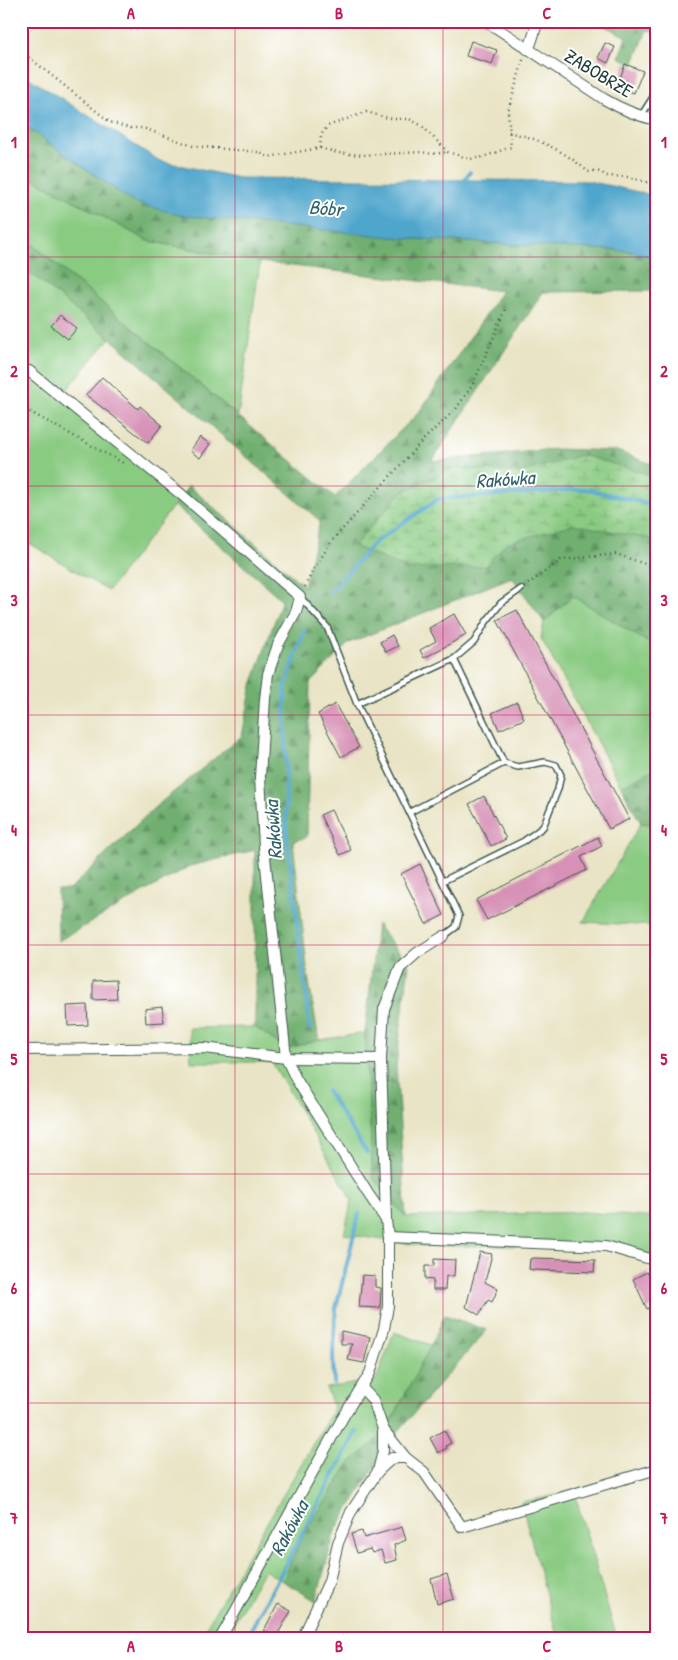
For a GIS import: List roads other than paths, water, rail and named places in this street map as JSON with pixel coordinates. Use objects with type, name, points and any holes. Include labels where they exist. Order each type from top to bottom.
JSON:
[{"type":"street","name":"ZABOBRZE","points":[[486,21],[526,52],[604,99],[641,117],[657,120]]},
{"type":"street","points":[[526,52],[538,21]]},
{"type":"street","points":[[28,371],[182,495],[300,597],[296,612],[278,646],[268,674],[264,699],[260,777],[264,847],[286,1058],[296,1079],[386,1220]]},
{"type":"street","points":[[220,1639],[342,1419],[370,1373],[384,1329],[388,1306],[388,1237],[381,1059],[384,1009],[400,968],[417,953],[444,936]]},
{"type":"street","points":[[21,1050],[204,1048],[286,1058],[381,1059]]},
{"type":"street","points":[[388,1237],[606,1246],[657,1261]]},
{"type":"street","points":[[362,1388],[373,1400],[383,1429],[383,1451],[378,1471]]},
{"type":"street","points":[[383,1429],[406,1458],[424,1472],[462,1527],[657,1469]]},
{"type":"street","points":[[302,1639],[329,1581],[338,1543],[351,1512],[378,1471],[392,1458],[406,1458]]},
{"type":"lane","points":[[641,117],[657,91]]},
{"type":"lane","points":[[357,704],[454,659],[474,642],[486,622],[501,603],[521,589]]},
{"type":"lane","points":[[300,597],[327,627],[357,704],[460,916],[456,927],[444,936]]},
{"type":"lane","points":[[454,659],[504,763]]},
{"type":"lane","points":[[410,812],[504,763],[518,767],[545,762],[556,765],[561,774],[558,789],[543,827],[524,841],[443,881]]},
{"type":"water","name":"Bóbr","points":[[21,73],[160,161],[239,178],[588,181],[657,196],[657,258],[629,251],[401,238],[180,215],[133,202],[21,123]]},
{"type":"waterway","points":[[464,180],[470,172]]},
{"type":"waterway","name":"Rakówka","points":[[330,593],[374,543],[438,499],[586,489],[657,506]]},
{"type":"waterway","name":"Rakówka","points":[[304,631],[285,688],[286,828],[310,1029]]},
{"type":"waterway","name":"Rakówka","points":[[327,1091],[367,1153]]},
{"type":"waterway","name":"Rakówka","points":[[334,1384],[333,1356],[336,1308],[359,1214]]},
{"type":"waterway","name":"Rakówka","points":[[246,1639],[357,1431]]}]
